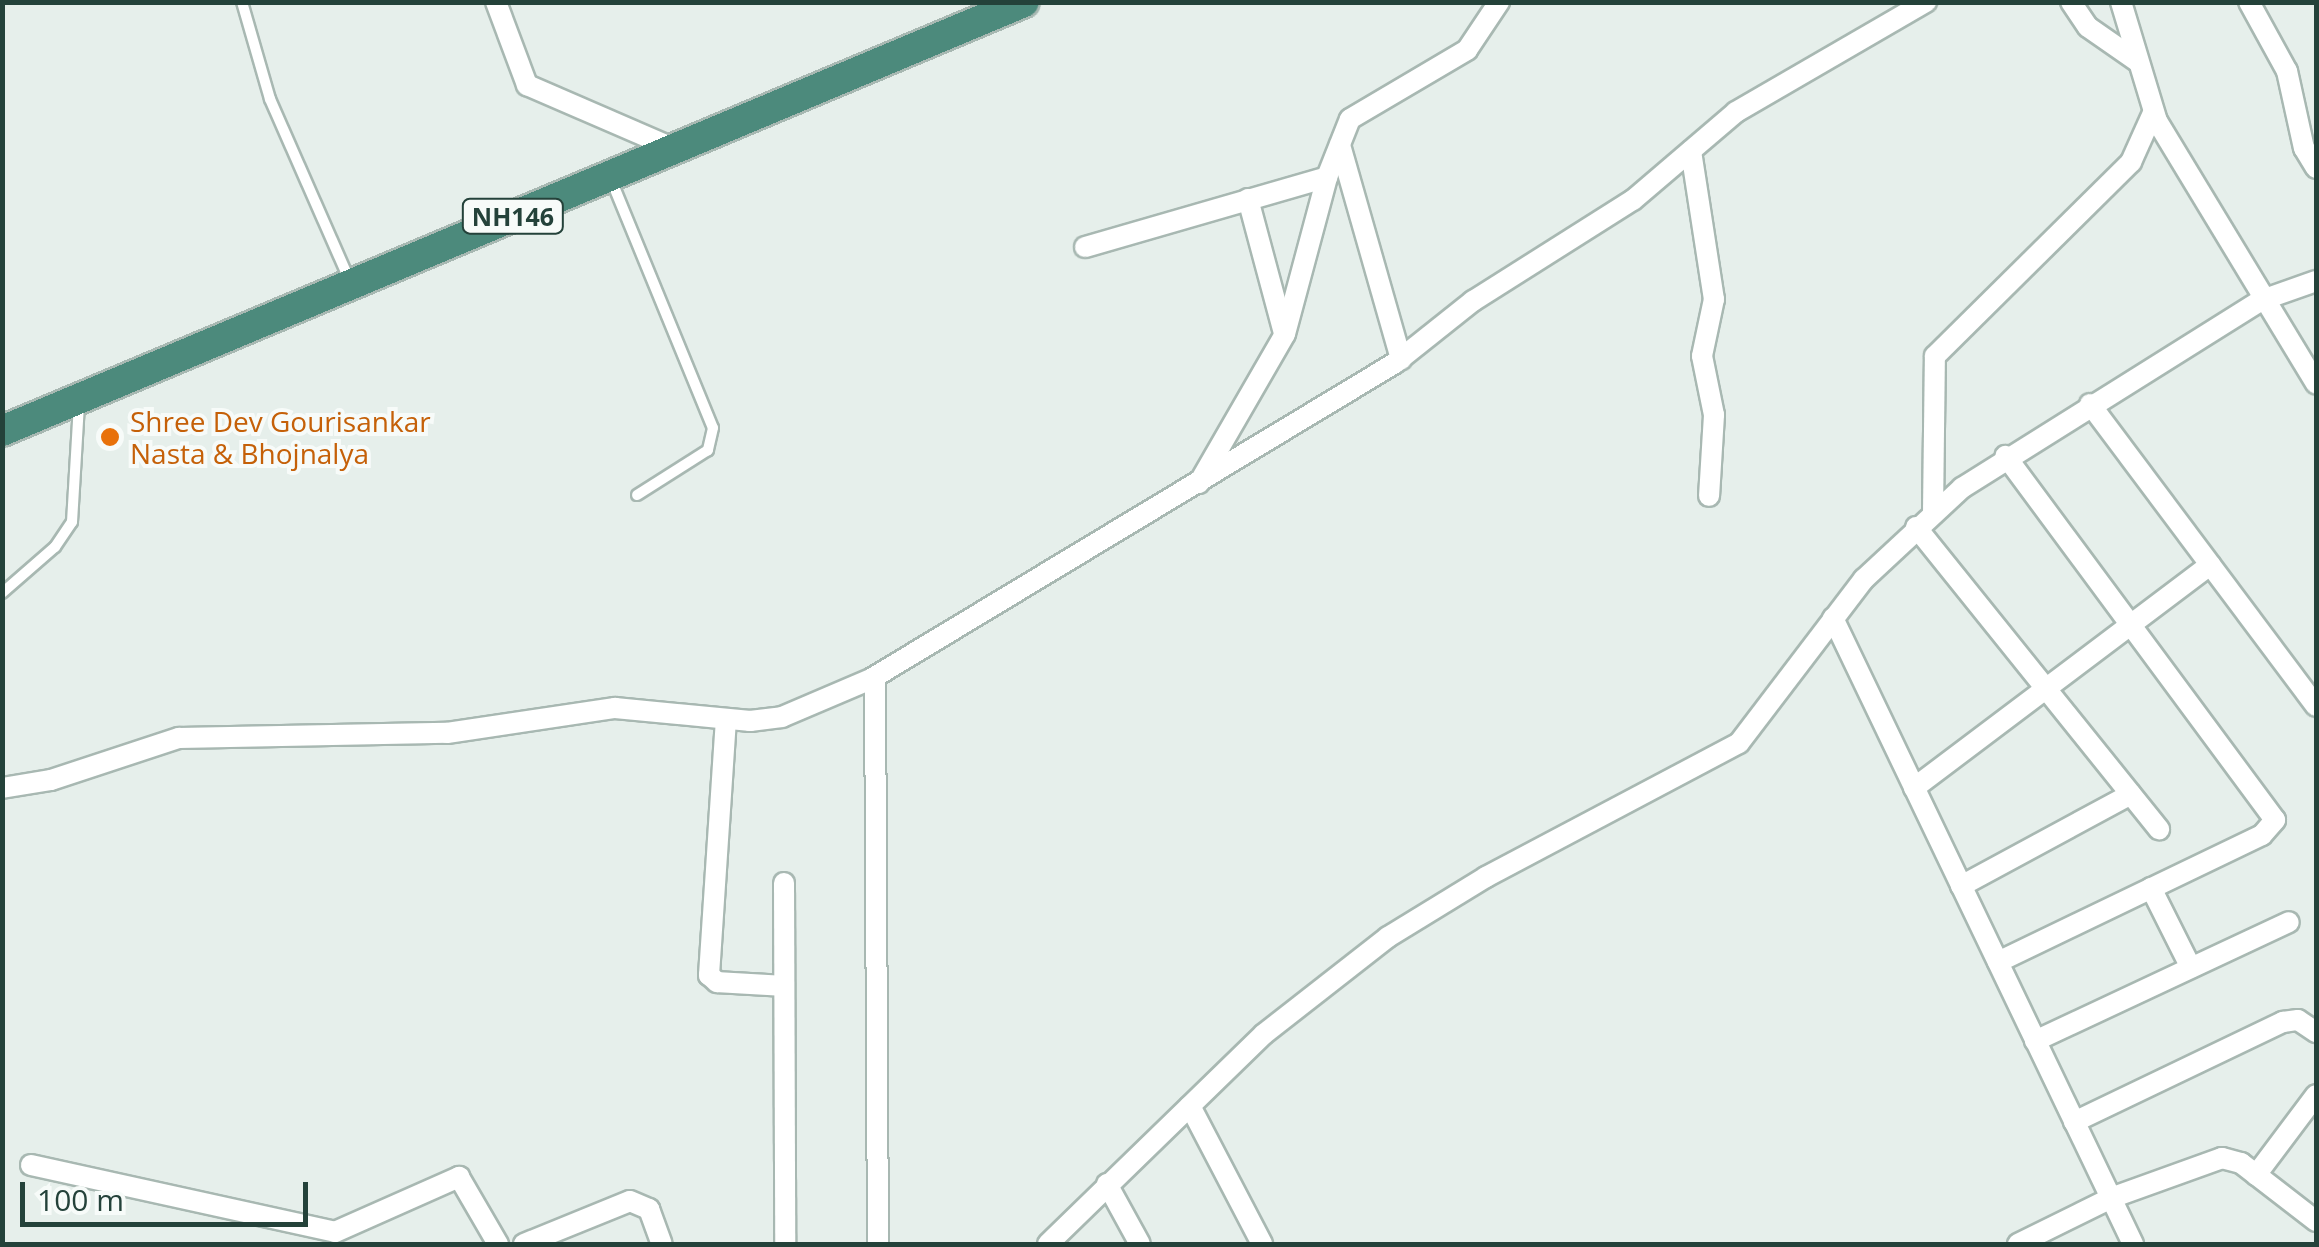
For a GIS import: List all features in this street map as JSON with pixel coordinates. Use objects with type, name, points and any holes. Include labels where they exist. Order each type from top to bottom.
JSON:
[{"type":"highway","name":"NH146","points":[[2,431],[1024,2]]},
{"type":"street","points":[[496,2],[528,85],[675,149]]},
{"type":"street","points":[[1198,485],[1285,334],[1327,177],[1356,112],[1476,42],[1500,2]]},
{"type":"street","points":[[2,788],[51,780],[169,739],[447,733],[608,709],[726,719],[782,717],[875,676],[1198,485],[1400,359],[1473,301],[1633,200],[1745,106],[1926,2]]},
{"type":"street","points":[[2071,2],[2088,27],[2138,61]]},
{"type":"street","points":[[2122,2],[2153,112],[2262,300],[2316,384]]},
{"type":"street","points":[[2249,2],[2286,71],[2304,148],[2316,168]]},
{"type":"street","points":[[1933,512],[1935,356],[2131,162],[2153,112]]},
{"type":"street","points":[[1340,145],[1400,359]]},
{"type":"street","points":[[1691,150],[1713,293],[1702,356],[1714,415],[1709,496]]},
{"type":"street","points":[[1085,248],[1327,177]]},
{"type":"street","points":[[1248,199],[1285,334]]},
{"type":"street","points":[[1048,1244],[1289,1012],[1388,937],[1486,877],[1739,743],[1833,618],[1916,526],[2006,456],[2262,300],[2316,281]]},
{"type":"street","points":[[2090,404],[2316,706]]},
{"type":"street","points":[[1998,962],[2268,832],[2275,820],[2006,456]]},
{"type":"street","points":[[1916,526],[2159,829]]},
{"type":"street","points":[[1914,788],[2210,565]]},
{"type":"street","points":[[1833,618],[2132,1244]]},
{"type":"street","points":[[875,676],[878,1244]]},
{"type":"street","points":[[726,719],[709,975],[717,982],[784,986]]},
{"type":"street","points":[[1961,886],[2131,794]]},
{"type":"street","points":[[784,883],[785,1244]]},
{"type":"street","points":[[2151,888],[2190,968]]},
{"type":"street","points":[[2035,1041],[2288,922]]},
{"type":"street","points":[[2074,1122],[2283,1022],[2298,1020],[2316,1032]]},
{"type":"street","points":[[2256,1175],[2316,1095]]},
{"type":"street","points":[[1190,1106],[1262,1244]]},
{"type":"street","points":[[2018,1244],[2110,1198],[2222,1158],[2256,1175],[2316,1221]]},
{"type":"street","points":[[31,1164],[325,1237],[349,1231],[456,1176],[466,1183],[498,1244]]},
{"type":"street","points":[[1108,1184],[1140,1244]]},
{"type":"street","points":[[524,1244],[630,1201],[649,1209],[662,1244]]},
{"type":"lane","points":[[242,2],[270,98],[350,282]]},
{"type":"lane","points":[[610,176],[712,428],[708,450],[636,495]]},
{"type":"lane","points":[[2,592],[55,547],[72,522],[79,399]]},
{"type":"place","name":"Shree Dev Gourisankar Nasta & Bhojnalya","points":[[110,437]]}]
